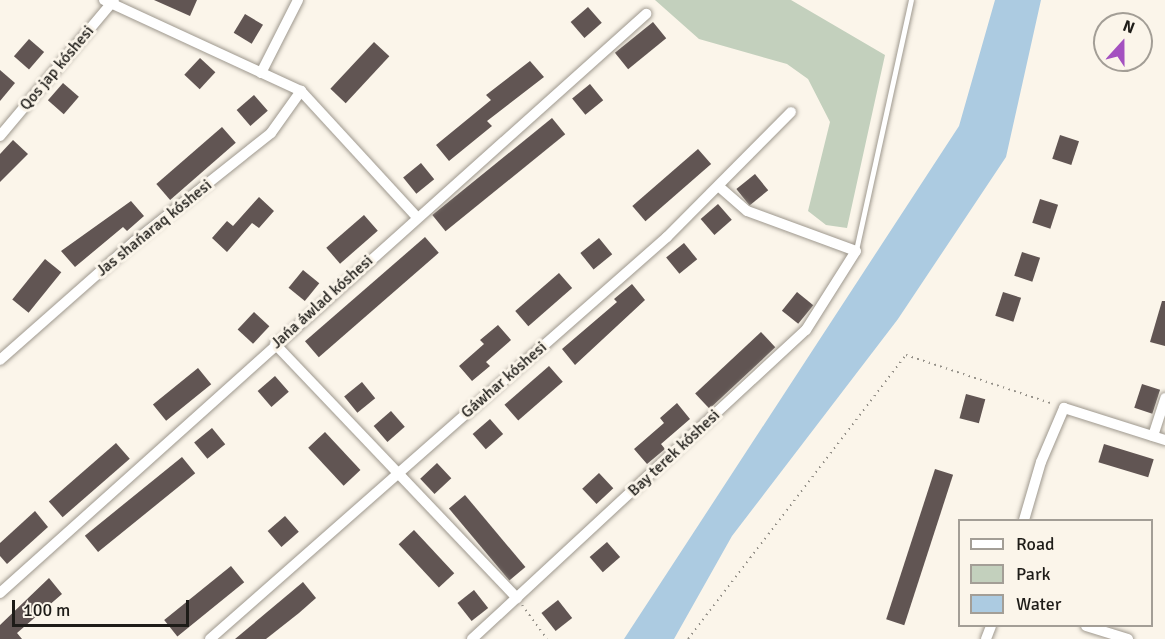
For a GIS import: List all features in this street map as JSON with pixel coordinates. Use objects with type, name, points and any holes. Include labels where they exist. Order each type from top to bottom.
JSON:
[{"type":"street","points":[[261,73],[298,0]]},
{"type":"street","points":[[110,1],[301,91],[417,217]]},
{"type":"street","name":"Qos jap kóshesi","points":[[0,136],[110,1]]},
{"type":"street","name":"Jańa áwlad kóshesi","points":[[2,587],[646,14]]},
{"type":"street","name":"Jas shańaraq kóshesi","points":[[0,360],[134,242],[271,134],[301,91]]},
{"type":"street","name":"Gáwhar kóshesi","points":[[210,639],[667,237],[790,112]]},
{"type":"street","points":[[718,186],[747,211],[856,251]]},
{"type":"street","name":"Bay terek kóshesi","points":[[472,639],[806,330],[856,251]]},
{"type":"street","points":[[275,344],[400,472],[517,598]]},
{"type":"street","points":[[1153,436],[1165,398]]},
{"type":"street","points":[[1024,519],[1041,462],[1064,408],[1165,440]]},
{"type":"street","points":[[1089,627],[1128,639]]},
{"type":"lane","points":[[856,251],[911,0]]},
{"type":"path","points":[[688,639],[906,355],[1064,408]]},
{"type":"path","points":[[517,598],[547,639]]},
{"type":"green space","points":[[655,0],[791,0],[885,55],[847,228],[826,225],[808,211],[830,122],[808,79],[787,64],[699,39]]},
{"type":"water","points":[[995,0],[1041,0],[1006,157],[898,319],[732,536],[674,639],[624,639],[959,126]]},
{"type":"building","points":[[154,0],[197,0],[190,16]]},
{"type":"building","points":[[588,7],[602,23],[584,38],[571,22]]},
{"type":"building","points":[[245,14],[263,25],[252,44],[234,33]]},
{"type":"building","points":[[653,22],[666,38],[628,69],[615,53]]},
{"type":"building","points":[[29,39],[44,52],[29,69],[14,56]]},
{"type":"building","points":[[374,42],[389,56],[346,103],[330,89]]},
{"type":"building","points":[[200,58],[215,72],[200,89],[184,75]]},
{"type":"building","points":[[530,61],[544,77],[487,121],[492,126],[449,161],[436,145],[491,100],[486,95]]},
{"type":"building","points":[[0,70],[15,83],[0,101]]},
{"type":"building","points":[[63,83],[79,97],[64,114],[48,100]]},
{"type":"building","points":[[590,84],[603,100],[585,115],[572,98]]},
{"type":"building","points":[[254,95],[268,111],[250,126],[237,110]]},
{"type":"building","points":[[552,118],[565,134],[446,231],[432,215]]},
{"type":"building","points":[[222,127],[236,143],[170,200],[156,184]]},
{"type":"building","points":[[1060,135],[1079,141],[1071,165],[1052,159]]},
{"type":"building","points":[[13,140],[28,154],[0,182],[0,154]]},
{"type":"building","points":[[698,149],[711,164],[645,221],[632,206]]},
{"type":"building","points":[[421,163],[434,179],[416,194],[403,177]]},
{"type":"building","points":[[755,174],[768,190],[750,205],[736,189]]},
{"type":"building","points":[[259,197],[274,211],[259,228],[252,223],[227,252],[212,238],[227,221],[233,226]]},
{"type":"building","points":[[1040,199],[1058,205],[1050,229],[1032,223]]},
{"type":"building","points":[[131,201],[144,216],[127,231],[123,227],[75,267],[61,251]]},
{"type":"building","points":[[718,204],[732,220],[714,235],[701,219]]},
{"type":"building","points":[[364,215],[378,231],[340,264],[326,248]]},
{"type":"building","points":[[425,237],[439,253],[319,357],[305,341]]},
{"type":"building","points":[[599,238],[612,254],[594,269],[580,253]]},
{"type":"building","points":[[684,243],[697,259],[679,274],[666,257]]},
{"type":"building","points":[[1022,252],[1040,258],[1032,282],[1014,276]]},
{"type":"building","points":[[45,259],[61,272],[29,313],[12,299]]},
{"type":"building","points":[[303,270],[319,283],[305,301],[289,288]]},
{"type":"building","points":[[559,273],[572,288],[528,326],[515,311]]},
{"type":"building","points":[[632,284],[645,300],[575,365],[562,349],[617,302],[614,299]]},
{"type":"building","points":[[797,292],[813,305],[798,324],[782,311]]},
{"type":"building","points":[[1003,292],[1021,298],[1013,322],[995,316]]},
{"type":"building","points":[[1162,301],[1165,301],[1165,346],[1150,342]]},
{"type":"building","points":[[254,312],[269,326],[253,344],[238,330]]},
{"type":"building","points":[[498,325],[511,340],[486,362],[490,366],[472,381],[459,366],[484,344],[480,340]]},
{"type":"building","points":[[761,332],[775,347],[710,409],[695,393]]},
{"type":"building","points":[[549,366],[563,382],[518,421],[504,405]]},
{"type":"building","points":[[198,368],[211,384],[166,421],[153,405]]},
{"type":"building","points":[[275,376],[289,392],[271,407],[258,391]]},
{"type":"building","points":[[362,382],[375,398],[357,413],[344,396]]},
{"type":"building","points":[[1142,384],[1160,390],[1152,414],[1134,408]]},
{"type":"building","points":[[966,394],[985,399],[979,423],[960,418]]},
{"type":"building","points":[[677,403],[690,419],[661,444],[665,449],[647,464],[634,449],[664,423],[660,418]]},
{"type":"building","points":[[391,411],[405,427],[387,442],[374,426]]},
{"type":"building","points":[[490,419],[503,434],[486,449],[473,434]]},
{"type":"building","points":[[212,428],[225,444],[207,459],[194,442]]},
{"type":"building","points":[[325,432],[360,470],[344,486],[308,448]]},
{"type":"building","points":[[116,443],[130,459],[63,517],[49,501]]},
{"type":"building","points":[[1104,444],[1154,459],[1148,477],[1098,462]]},
{"type":"building","points":[[182,457],[195,473],[98,552],[85,536]]},
{"type":"building","points":[[437,463],[451,478],[435,494],[420,479]]},
{"type":"building","points":[[935,469],[953,475],[904,625],[886,619]]},
{"type":"building","points":[[599,473],[613,488],[597,504],[582,489]]},
{"type":"building","points":[[465,495],[525,567],[509,581],[449,508]]},
{"type":"building","points":[[35,511],[48,527],[7,564],[0,556],[0,543]]},
{"type":"building","points":[[285,516],[299,532],[281,547],[268,531]]},
{"type":"building","points":[[414,530],[454,573],[439,587],[399,544]]},
{"type":"building","points":[[607,542],[620,557],[603,572],[590,557]]},
{"type":"building","points":[[231,566],[244,582],[177,636],[164,620]]},
{"type":"building","points":[[49,578],[62,594],[17,633],[22,639],[0,639],[0,625]]},
{"type":"building","points":[[303,582],[316,598],[299,613],[266,639],[235,639]]},
{"type":"building","points":[[474,590],[488,608],[472,621],[457,603]]},
{"type":"building","points":[[558,600],[572,618],[556,631],[541,613]]}]
